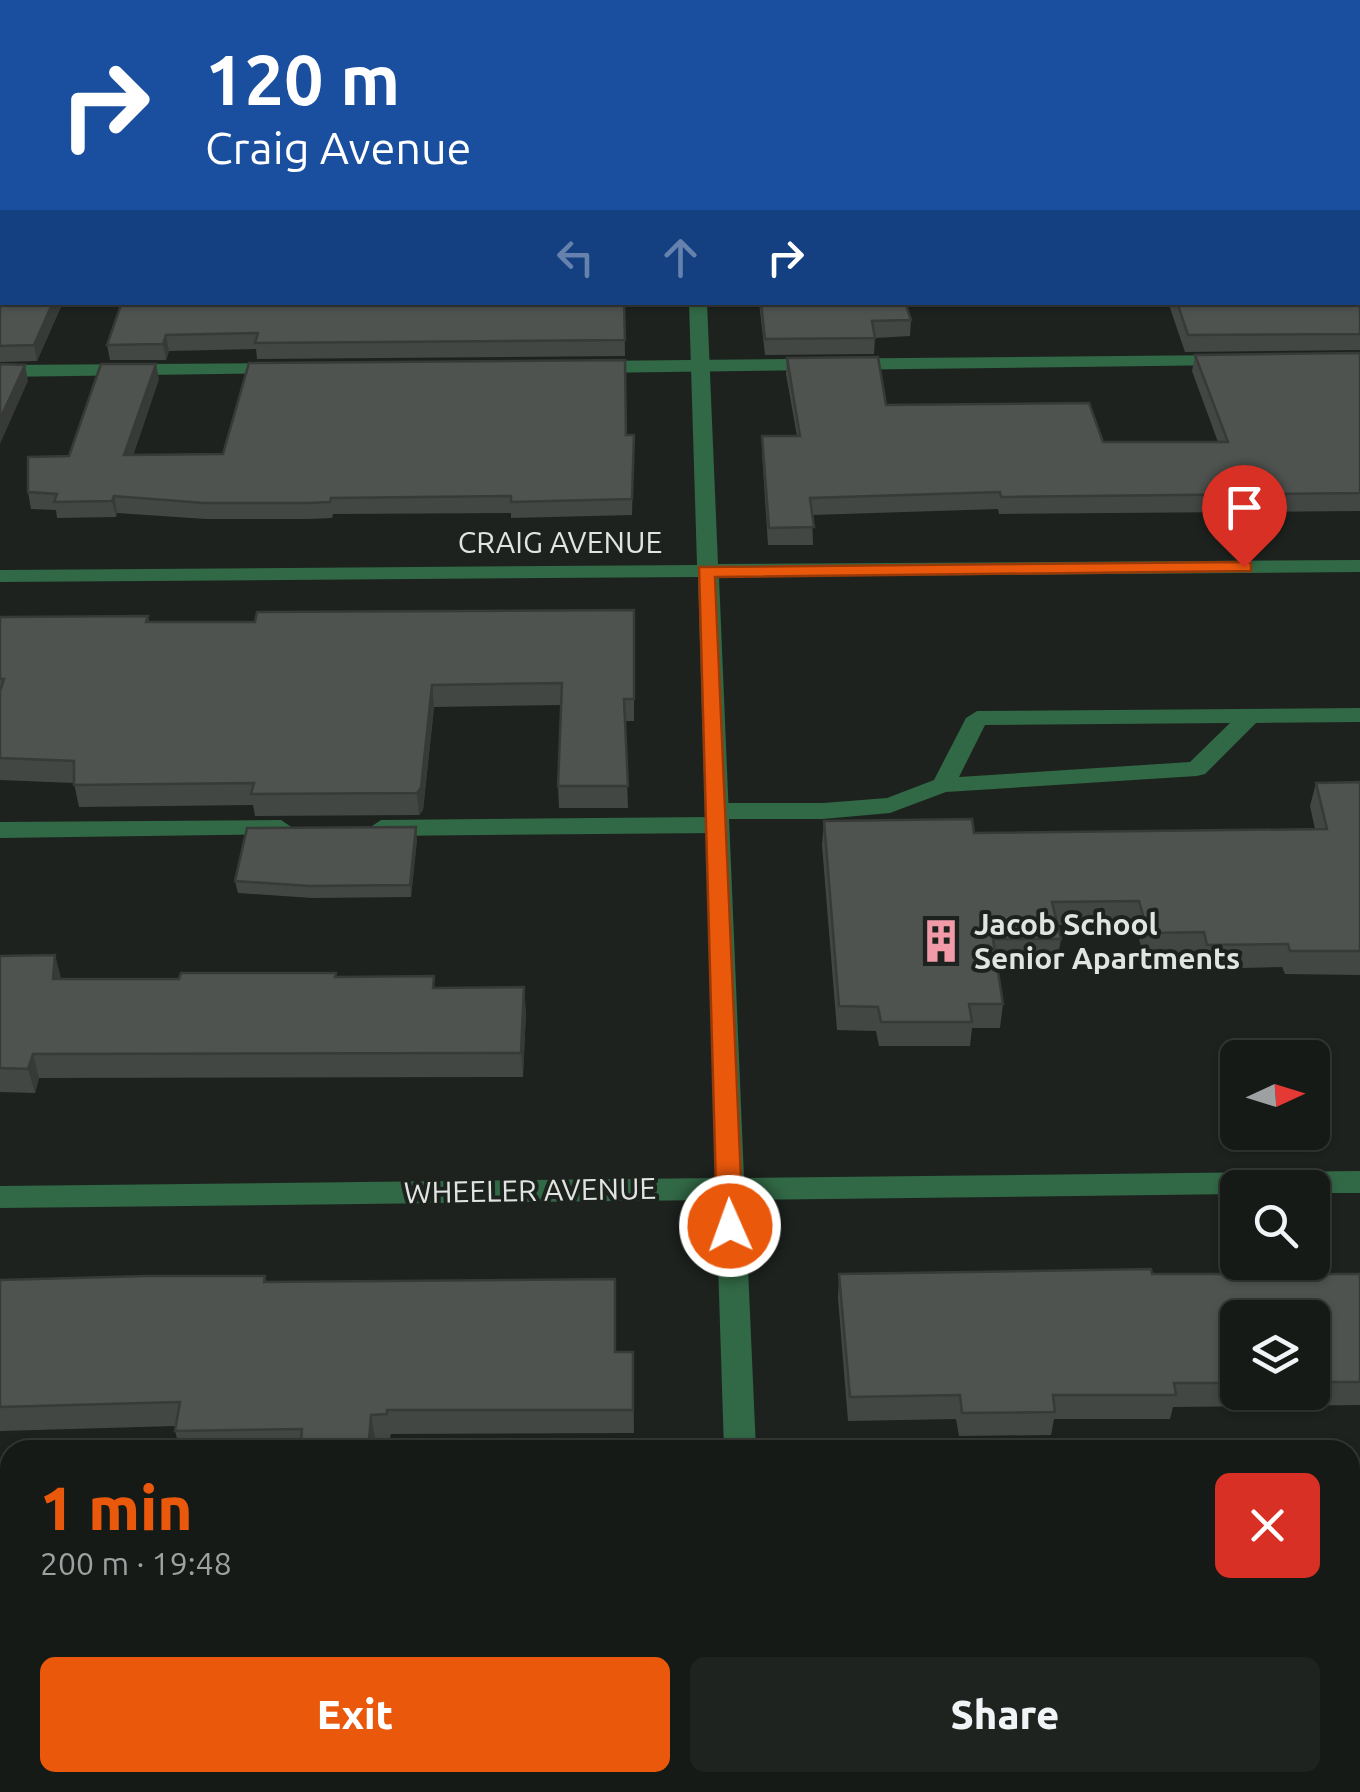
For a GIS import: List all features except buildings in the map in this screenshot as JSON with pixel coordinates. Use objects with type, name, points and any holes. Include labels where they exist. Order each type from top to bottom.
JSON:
[{"type":"street","points":[[698,305],[740,1440]]},
{"type":"street","points":[[564,367],[1240,361]]},
{"type":"street","points":[[0,371],[292,369]]},
{"type":"street","name":"CRAIG AVENUE","points":[[0,576],[1360,566]]},
{"type":"street","points":[[942,785],[977,718],[1360,715]]},
{"type":"street","points":[[358,828],[716,818],[824,811],[890,805],[942,785],[1197,769],[1250,717]]},
{"type":"street","points":[[0,830],[298,828]]},
{"type":"street","name":"WHEELER AVENUE","points":[[0,1197],[1360,1182]]},
{"type":"place","name":"Jacob School Senior Apartments","points":[[941,941]]},
{"type":"route","points":[[730,1226],[706,572],[1244,567]]}]
